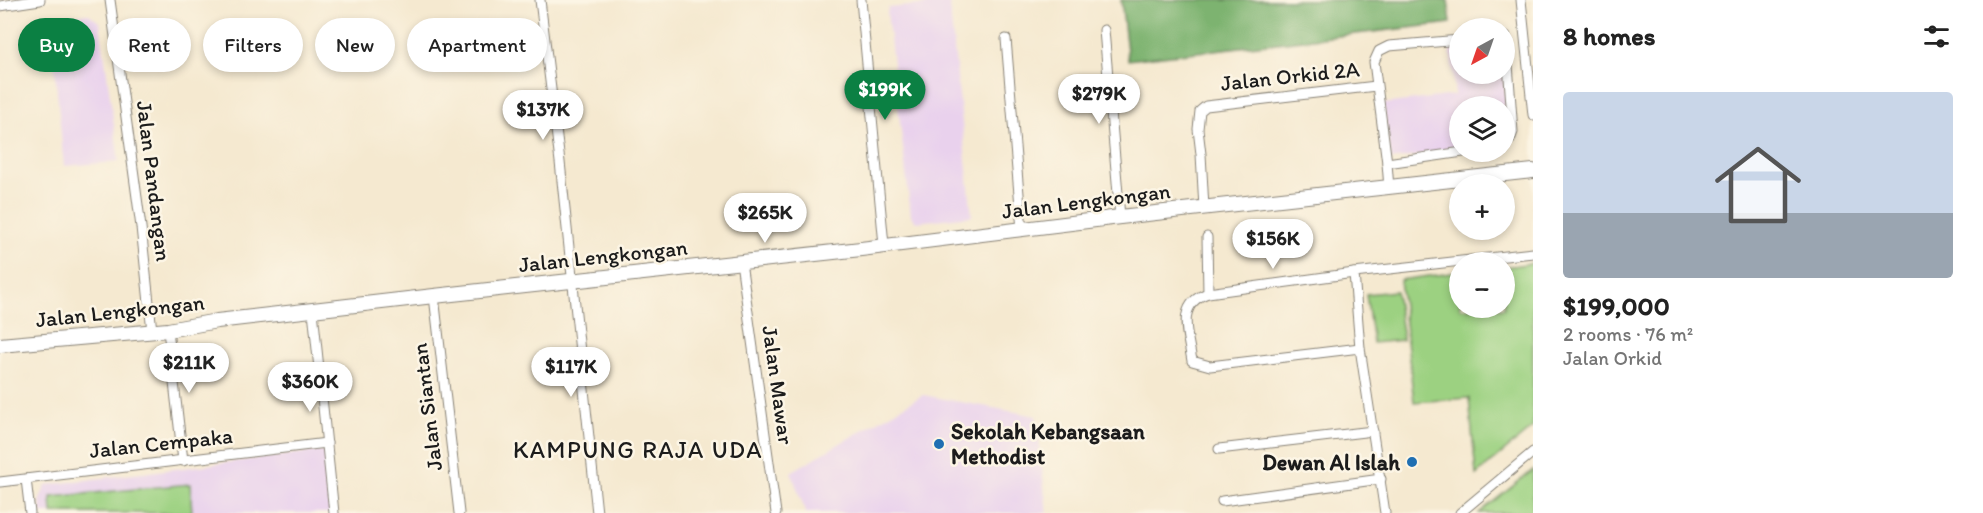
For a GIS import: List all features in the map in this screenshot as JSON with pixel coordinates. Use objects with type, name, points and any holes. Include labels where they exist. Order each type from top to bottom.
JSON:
[{"type":"street","points":[[0,6],[40,0]]},
{"type":"street","name":"Jalan Pandangan","points":[[110,0],[141,227],[152,331]]},
{"type":"street","points":[[540,0],[560,162],[597,513]]},
{"type":"street","points":[[861,0],[884,245]]},
{"type":"street","points":[[1521,0],[1533,115]]},
{"type":"street","points":[[1104,30],[1120,217]]},
{"type":"street","points":[[1515,35],[1524,33]]},
{"type":"street","points":[[1006,39],[1022,230]]},
{"type":"street","points":[[1389,188],[1374,62],[1379,51],[1389,46],[1449,41]]},
{"type":"street","name":"Jalan Orkid 2A","points":[[1204,208],[1198,129],[1200,111],[1206,106],[1376,86]]},
{"type":"street","points":[[1387,164],[1449,154]]},
{"type":"street","name":"Jalan Lengkongan","points":[[0,345],[168,330],[217,321],[1533,171]]},
{"type":"street","points":[[1207,237],[1208,293]]},
{"type":"street","points":[[1360,348],[1210,366],[1192,361],[1185,314],[1192,302],[1208,293],[1354,273],[1533,253]]},
{"type":"street","name":"Jalan Mawar","points":[[741,262],[776,513]]},
{"type":"street","points":[[1354,273],[1360,348],[1385,513]]},
{"type":"street","name":"Jalan Siantan","points":[[434,296],[459,513]]},
{"type":"street","points":[[313,310],[334,513]]},
{"type":"street","points":[[168,330],[183,461]]},
{"type":"street","points":[[1219,449],[1373,431]]},
{"type":"street","name":"Jalan Cempaka","points":[[0,482],[327,443]]},
{"type":"street","points":[[1460,513],[1533,452]]},
{"type":"street","points":[[27,478],[30,513]]},
{"type":"street","points":[[1222,501],[1381,479]]},
{"type":"shaded area","points":[[949,2],[972,216],[916,222],[911,216],[887,12],[889,8]]},
{"type":"shaded area","points":[[89,14],[94,18],[50,18]]},
{"type":"shaded area","points":[[95,19],[100,23],[119,162],[64,166],[55,72],[95,72]]},
{"type":"shaded area","points":[[1454,84],[1505,84],[1506,96],[1449,96],[1449,151],[1391,160],[1383,104],[1455,95]]},
{"type":"shaded area","name":"Sekolah Kebangsaan Methodist","points":[[923,395],[1036,416],[1047,513],[806,513],[791,472]]},
{"type":"shaded area","points":[[326,450],[331,513],[41,513],[40,499],[46,485]]},
{"type":"green space","points":[[1121,0],[1448,0],[1449,23],[1128,60]]},
{"type":"green space","points":[[1533,263],[1533,427],[1476,475],[1469,398],[1414,402],[1400,280],[1449,273],[1449,318],[1515,318],[1515,266]]},
{"type":"green space","points":[[1396,291],[1403,340],[1373,343],[1366,294]]},
{"type":"green space","points":[[1533,470],[1533,513],[1479,513]]},
{"type":"green space","points":[[190,484],[192,513],[52,513],[51,497]]},
{"type":"place","name":"Sekolah Kebangsaan Methodist","points":[[939,444]]},
{"type":"place","name":"Dewan Al Islah","points":[[1412,462]]},
{"type":"district","name":"KAMPUNG RAJA UDA","points":[[638,449]]}]
